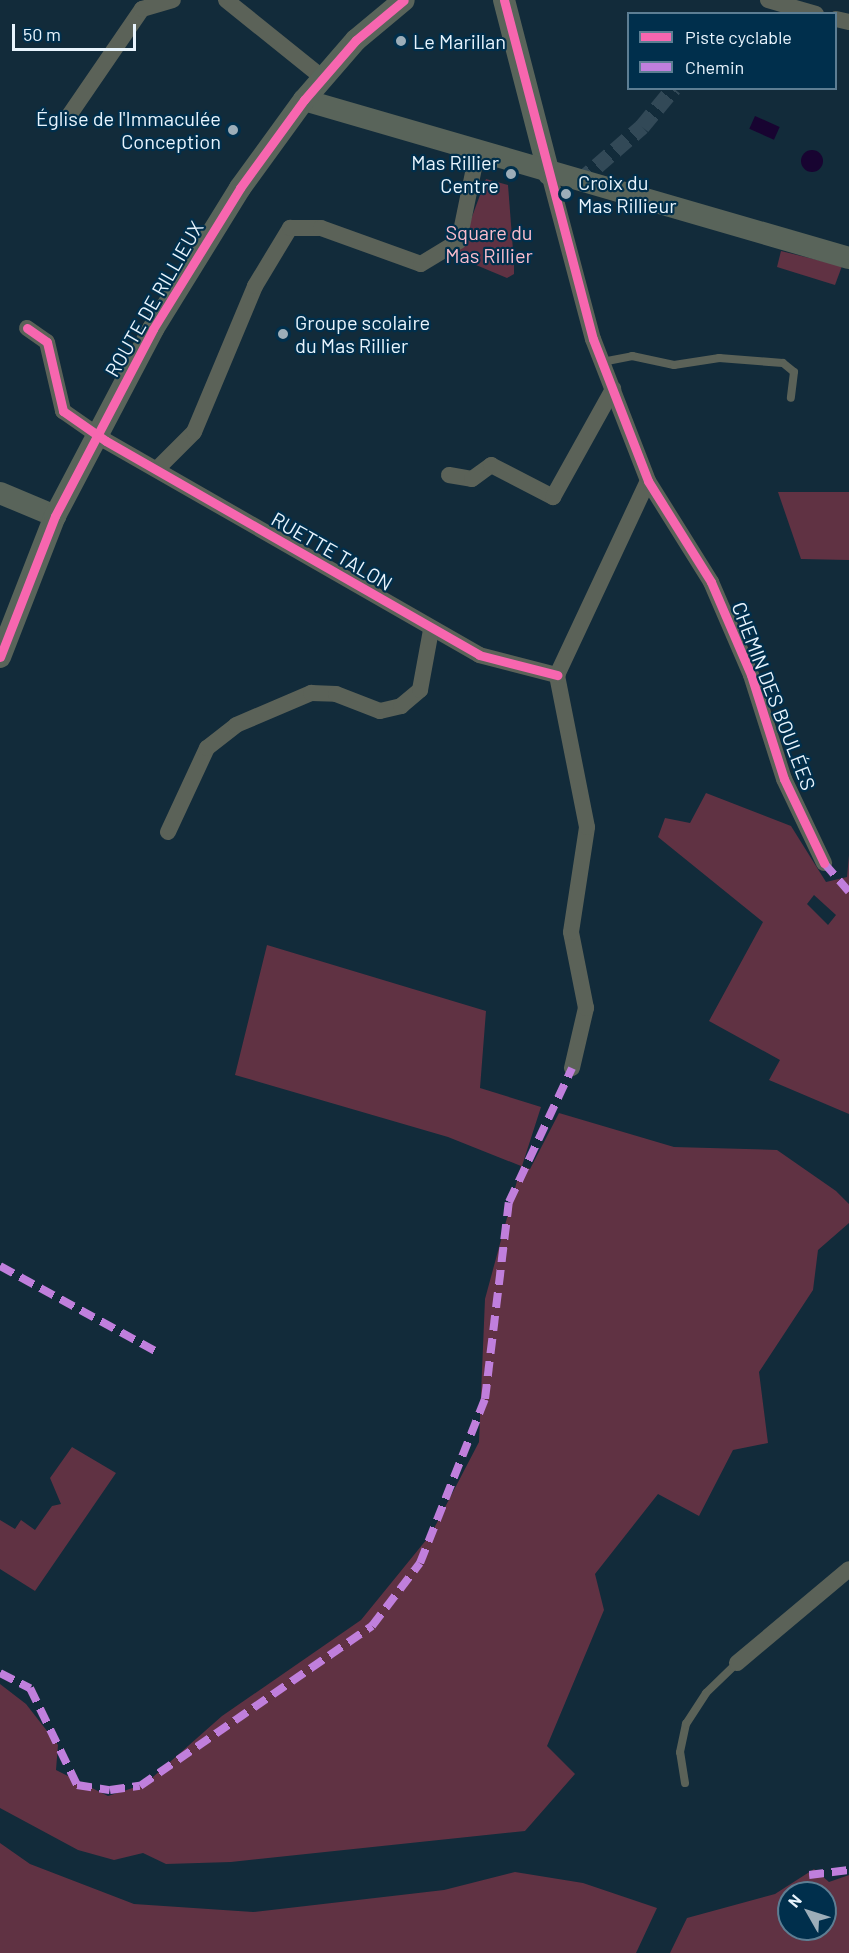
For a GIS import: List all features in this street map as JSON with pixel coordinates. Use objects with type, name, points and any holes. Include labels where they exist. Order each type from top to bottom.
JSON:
[{"type":"street","points":[[68,117],[142,9],[172,0]]},
{"type":"street","points":[[226,0],[323,78]]},
{"type":"street","name":"ROUTE DE RILLIEUX","points":[[0,657],[55,516],[166,308],[240,188],[304,100],[356,40],[404,0]]},
{"type":"street","points":[[504,0],[549,174]]},
{"type":"street","points":[[768,0],[797,4],[812,12]]},
{"type":"street","points":[[304,100],[549,174],[849,258]]},
{"type":"street","points":[[157,469],[194,432],[255,286],[290,228],[321,228],[421,264],[459,241],[477,153]]},
{"type":"street","name":"CHEMIN DES BOULÉES","points":[[549,174],[602,362],[648,481],[711,582],[751,675],[784,779],[824,863]]},
{"type":"street","name":"RUETTE TALON","points":[[27,328],[47,342],[63,411],[431,630],[479,655],[557,675]]},
{"type":"street","points":[[449,475],[472,479],[491,465],[553,497],[613,389]]},
{"type":"street","points":[[572,1068],[586,1008],[571,932],[587,826],[557,675],[648,481]]},
{"type":"street","points":[[0,494],[55,516]]},
{"type":"street","points":[[168,832],[207,748],[236,725],[311,693],[336,694],[380,711],[401,706],[420,690],[431,630]]},
{"type":"street","points":[[737,1663],[849,1569]]},
{"type":"lane","points":[[602,362],[632,356],[674,365],[719,358],[783,363],[794,372],[790,398]]},
{"type":"lane","points":[[685,1783],[680,1752],[686,1724],[706,1693],[737,1663]]},
{"type":"green space","name":"Square du Mas Rillier","points":[[486,179],[508,185],[514,274],[507,278],[457,257]]},
{"type":"green space","points":[[781,251],[842,266],[835,285],[777,267]]},
{"type":"green space","points":[[778,492],[849,492],[849,560],[801,559]]},
{"type":"green space","points":[[706,793],[791,826],[826,882],[847,877],[849,855],[849,1114],[769,1080],[780,1060],[709,1021],[763,922],[658,837],[665,818],[690,823]],"holes":[[[814,895],[836,915],[828,925],[807,904]]]},
{"type":"green space","points":[[267,945],[486,1011],[480,1088],[541,1107],[522,1166],[530,1169],[559,1113],[674,1147],[777,1150],[836,1191],[849,1204],[849,1223],[818,1250],[813,1290],[759,1372],[768,1443],[733,1450],[699,1516],[658,1494],[595,1574],[604,1610],[547,1746],[575,1774],[525,1831],[231,1862],[166,1864],[143,1853],[114,1860],[78,1850],[0,1808],[0,1684],[26,1704],[58,1745],[56,1770],[108,1796],[145,1784],[222,1716],[361,1620],[431,1534],[479,1442],[485,1299],[521,1166],[448,1137],[235,1075]]},
{"type":"green space","points":[[72,1447],[116,1473],[35,1591],[0,1569],[0,1520],[15,1529],[21,1520],[35,1530],[52,1506],[61,1504],[50,1478]]},
{"type":"green space","points":[[0,1843],[30,1864],[134,1904],[253,1912],[444,1890],[515,1872],[583,1883],[657,1908],[636,1953],[0,1953]]},
{"type":"green space","points":[[814,1869],[828,1881],[795,1881]]},
{"type":"green space","points":[[849,1875],[849,1953],[670,1953],[687,1918],[777,1893],[777,1941],[837,1941],[837,1881],[832,1881]]},
{"type":"shaded area","points":[[755,116],[780,127],[774,140],[749,129]]},
{"type":"shaded area","points":[[812,150],[820,153],[823,161],[820,169],[812,172],[804,169],[801,161],[804,153]]},
{"type":"tunnel","points":[[579,182],[642,127],[672,90]]},
{"type":"marked path","points":[[824,863],[849,892]]},
{"type":"marked path","points":[[0,1673],[30,1688],[77,1785],[110,1790],[140,1786],[372,1626],[420,1563],[485,1399],[509,1202],[572,1068]]},
{"type":"marked path","points":[[0,1266],[157,1352]]},
{"type":"marked path","points":[[809,1875],[849,1870]]},
{"type":"cycle path","points":[[0,657],[55,516],[153,329],[240,188],[304,100],[356,40],[404,0]]},
{"type":"cycle path","points":[[504,0],[593,339],[648,481],[711,582],[751,675],[784,779],[824,863]]},
{"type":"cycle path","points":[[27,328],[47,342],[63,411],[106,441],[479,655],[557,675]]},
{"type":"place","name":"Le Marillan","points":[[401,41]]},
{"type":"place","name":"Église de l'Immaculée Conception","points":[[233,130]]},
{"type":"place","name":"Mas Rillier Centre","points":[[511,174]]},
{"type":"place","name":"Croix du Mas Rillieur","points":[[566,194]]},
{"type":"place","name":"Groupe scolaire du Mas Rillier","points":[[283,334]]}]
